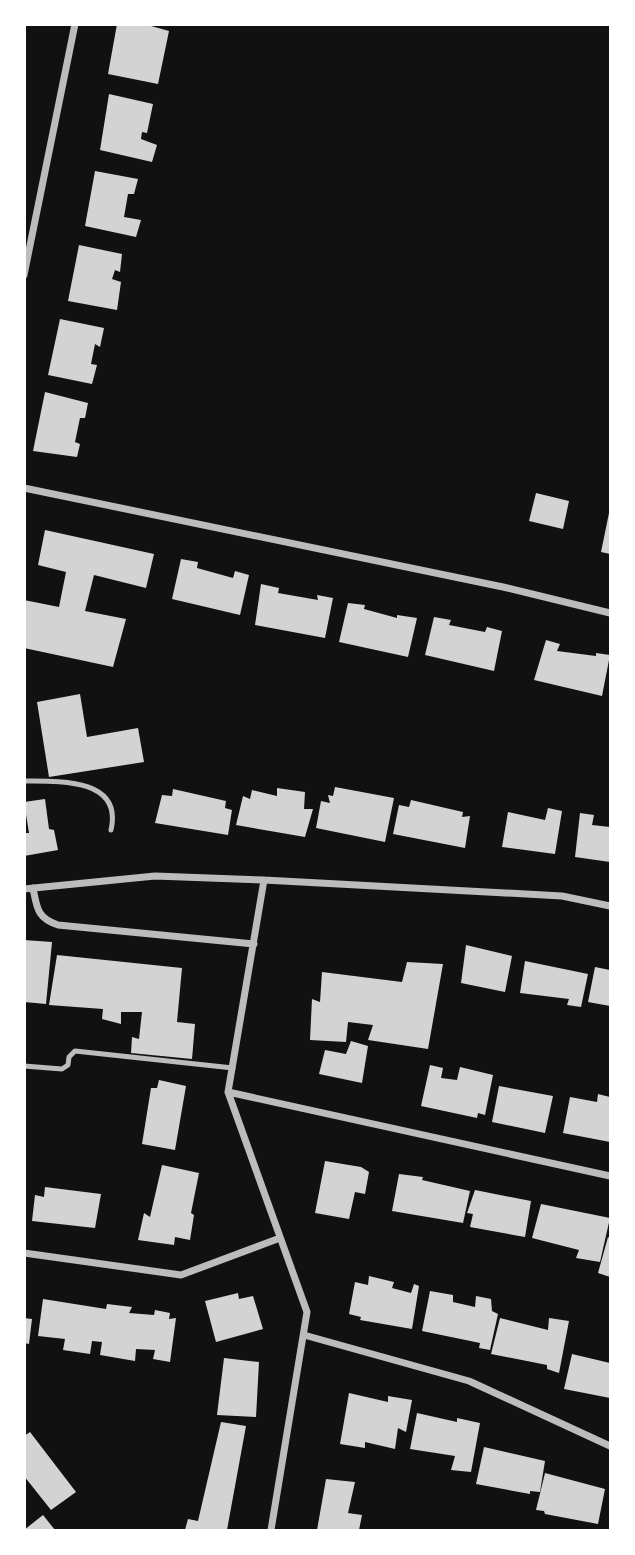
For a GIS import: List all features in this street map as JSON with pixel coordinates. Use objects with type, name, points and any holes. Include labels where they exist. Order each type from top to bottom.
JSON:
[{"type":"street","points":[[24,275],[75,24]]},
{"type":"street","points":[[24,488],[503,587],[611,613]]},
{"type":"street","points":[[24,889],[155,876],[562,896],[611,905]]},
{"type":"street","points":[[264,880],[229,1093],[307,1312],[271,1531]]},
{"type":"street","points":[[33,888],[39,912],[46,921],[58,925],[254,944]]},
{"type":"street","points":[[229,1093],[611,1176]]},
{"type":"street","points":[[24,1253],[181,1275],[280,1238]]},
{"type":"street","points":[[304,1335],[469,1381],[611,1446]]},
{"type":"lane","points":[[24,781],[66,780],[93,789],[111,805],[114,815],[111,830]]},
{"type":"lane","points":[[24,1066],[62,1069],[68,1065],[69,1057],[75,1051],[233,1068]]},
{"type":"building","points":[[117,24],[144,24],[169,31],[158,84],[108,74]]},
{"type":"building","points":[[109,94],[153,104],[147,133],[142,132],[141,139],[157,145],[152,162],[100,150]]},
{"type":"building","points":[[95,171],[138,179],[134,194],[128,194],[124,217],[141,220],[136,237],[85,226]]},
{"type":"building","points":[[79,245],[122,254],[120,272],[115,270],[112,279],[121,282],[117,310],[68,301]]},
{"type":"building","points":[[60,319],[104,328],[100,347],[95,344],[91,364],[97,365],[92,384],[48,375]]},
{"type":"building","points":[[45,392],[88,403],[85,418],[80,418],[75,442],[80,444],[77,457],[33,451]]},
{"type":"building","points":[[536,493],[569,501],[563,529],[529,521]]},
{"type":"building","points":[[610,514],[610,554],[601,552]]},
{"type":"building","points":[[45,530],[154,554],[146,588],[94,575],[85,611],[126,619],[113,667],[24,648],[24,600],[59,607],[66,572],[38,565]]},
{"type":"building","points":[[181,559],[198,562],[197,568],[233,578],[235,571],[249,575],[240,615],[172,599]]},
{"type":"building","points":[[261,584],[279,588],[278,593],[318,600],[317,595],[333,598],[325,638],[255,625]]},
{"type":"building","points":[[348,603],[365,605],[364,609],[397,618],[397,615],[417,618],[408,657],[339,642]]},
{"type":"building","points":[[434,617],[451,620],[449,625],[485,632],[487,627],[502,631],[494,671],[425,655]]},
{"type":"building","points":[[546,640],[560,644],[557,651],[610,655],[602,696],[534,680]]},
{"type":"building","points":[[80,694],[87,737],[138,728],[144,762],[49,777],[37,702]]},
{"type":"building","points":[[335,787],[394,798],[385,842],[316,828],[321,801],[330,803],[328,795],[333,796]]},
{"type":"building","points":[[277,788],[305,792],[304,809],[313,809],[305,837],[236,825],[243,796],[250,799],[252,790],[277,796]]},
{"type":"building","points":[[173,789],[226,801],[225,808],[232,810],[228,835],[155,823],[162,795],[172,796]]},
{"type":"building","points":[[45,799],[49,829],[54,830],[58,850],[24,856],[24,833],[29,833],[24,802]]},
{"type":"building","points":[[411,800],[463,812],[462,817],[470,816],[465,848],[393,834],[399,805],[409,807]]},
{"type":"building","points":[[548,808],[562,811],[555,854],[502,847],[508,812],[545,820]]},
{"type":"building","points":[[580,813],[594,815],[592,825],[610,827],[610,862],[575,857]]},
{"type":"building","points":[[24,940],[52,942],[46,1004],[24,1002]]},
{"type":"building","points":[[466,945],[512,956],[505,992],[461,983]]},
{"type":"building","points":[[57,955],[182,968],[177,1022],[195,1024],[192,1059],[131,1053],[132,1037],[139,1039],[142,1012],[121,1012],[121,1024],[102,1019],[103,1009],[49,1005]]},
{"type":"building","points":[[525,961],[588,974],[581,1007],[567,1005],[569,999],[520,993]]},
{"type":"building","points":[[407,962],[443,964],[428,1049],[368,1040],[373,1025],[348,1022],[346,1042],[310,1040],[312,999],[320,1002],[322,972],[402,982]]},
{"type":"building","points":[[595,967],[610,970],[610,1006],[588,1002]]},
{"type":"building","points":[[351,1041],[368,1046],[362,1083],[319,1074],[325,1050],[346,1054]]},
{"type":"building","points":[[430,1065],[443,1068],[441,1078],[457,1080],[460,1067],[493,1075],[485,1115],[478,1113],[477,1118],[421,1106]]},
{"type":"building","points":[[159,1080],[186,1086],[175,1150],[142,1144],[151,1088],[157,1088]]},
{"type":"building","points":[[499,1086],[553,1096],[545,1133],[492,1122]]},
{"type":"building","points":[[598,1094],[610,1097],[610,1142],[563,1133],[570,1097],[597,1102]]},
{"type":"building","points":[[325,1161],[361,1167],[369,1172],[365,1194],[355,1192],[349,1219],[315,1213]]},
{"type":"building","points":[[162,1165],[199,1173],[191,1213],[194,1215],[190,1240],[175,1237],[174,1245],[138,1240],[144,1213],[150,1217]]},
{"type":"building","points":[[399,1174],[423,1177],[422,1180],[470,1191],[463,1223],[392,1211]]},
{"type":"building","points":[[45,1187],[101,1194],[95,1228],[32,1221],[35,1195],[44,1197]]},
{"type":"building","points":[[475,1190],[531,1201],[525,1237],[470,1227],[473,1214],[467,1213]]},
{"type":"building","points":[[541,1204],[610,1218],[600,1262],[576,1258],[579,1250],[532,1238]]},
{"type":"building","points":[[608,1237],[610,1238],[610,1277],[598,1273]]},
{"type":"building","points":[[369,1276],[394,1282],[392,1288],[411,1293],[414,1284],[419,1286],[412,1329],[360,1320],[361,1317],[349,1314],[355,1282],[368,1285]]},
{"type":"building","points":[[430,1291],[453,1295],[453,1302],[475,1307],[476,1296],[491,1299],[492,1311],[498,1314],[490,1350],[479,1348],[480,1343],[422,1331]]},
{"type":"building","points":[[238,1293],[239,1299],[253,1296],[263,1329],[216,1342],[205,1301]]},
{"type":"building","points":[[43,1299],[106,1309],[107,1304],[132,1307],[129,1313],[154,1315],[155,1310],[170,1313],[169,1319],[176,1318],[170,1362],[153,1359],[155,1350],[136,1349],[135,1361],[100,1355],[102,1342],[92,1341],[90,1354],[63,1350],[65,1339],[38,1336]]},
{"type":"building","points":[[24,1318],[32,1319],[29,1344],[24,1343]]},
{"type":"building","points":[[500,1318],[548,1330],[549,1318],[569,1321],[559,1373],[547,1369],[547,1365],[491,1354]]},
{"type":"building","points":[[572,1354],[610,1363],[610,1398],[564,1389]]},
{"type":"building","points":[[224,1358],[259,1362],[256,1417],[217,1415]]},
{"type":"building","points":[[349,1393],[388,1402],[388,1396],[412,1400],[406,1432],[398,1428],[395,1449],[365,1442],[365,1448],[340,1444]]},
{"type":"building","points":[[417,1413],[457,1422],[457,1418],[480,1423],[471,1472],[451,1470],[455,1456],[410,1449]]},
{"type":"building","points":[[221,1422],[246,1426],[227,1530],[185,1530],[188,1519],[198,1521]]},
{"type":"building","points":[[30,1432],[76,1492],[51,1510],[24,1476],[24,1436]]},
{"type":"building","points":[[484,1447],[545,1461],[540,1492],[530,1491],[530,1494],[476,1484]]},
{"type":"building","points":[[545,1473],[605,1489],[598,1524],[536,1510]]},
{"type":"building","points":[[326,1479],[355,1482],[348,1513],[362,1515],[359,1530],[317,1530]]},
{"type":"building","points":[[43,1515],[55,1530],[24,1530]]}]
